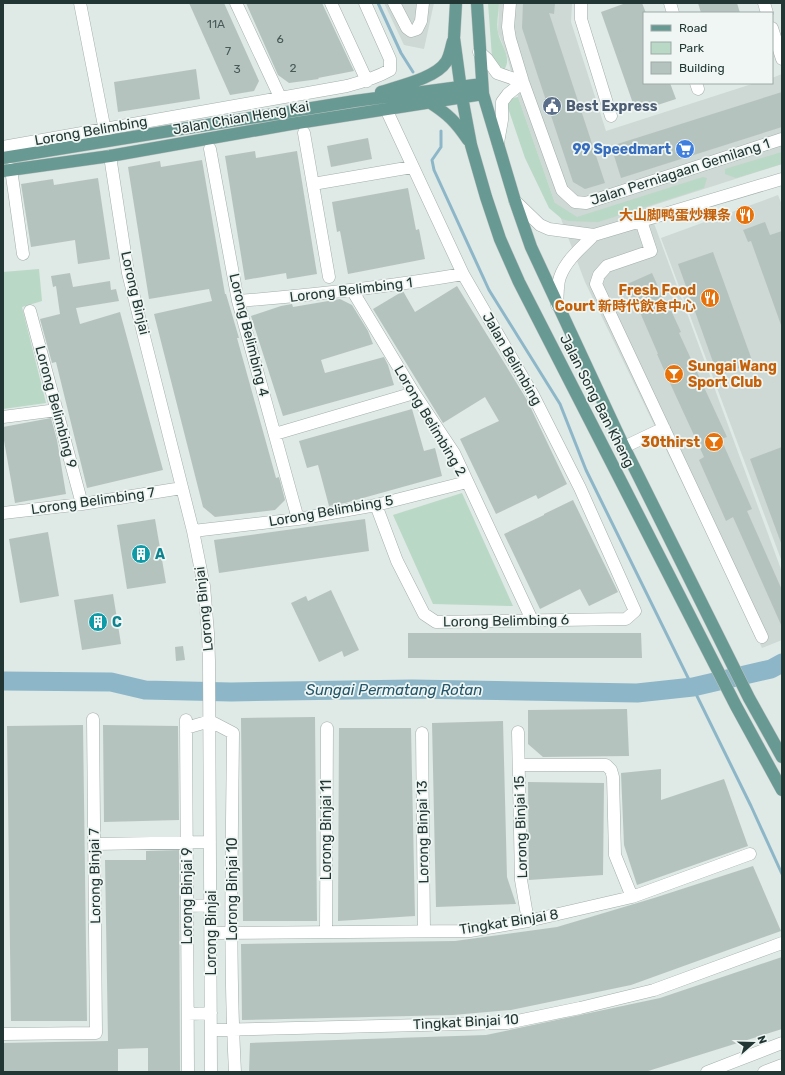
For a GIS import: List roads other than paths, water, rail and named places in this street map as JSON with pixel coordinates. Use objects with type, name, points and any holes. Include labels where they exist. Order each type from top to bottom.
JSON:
[{"type":"main road","name":"Jalan Song Ban Kheng","points":[[456,3],[454,38],[461,92],[471,145],[500,239],[518,282],[736,706],[782,790]]},
{"type":"main road","name":"Jalan Song Ban Kheng","points":[[477,3],[479,52],[483,89],[515,201],[531,247],[624,447],[749,698],[782,757]]},
{"type":"main road","points":[[355,101],[431,75],[440,69],[447,61],[454,38]]},
{"type":"main road","name":"Jalan Chian Heng Kai","points":[[3,158],[355,101],[483,89]]},
{"type":"main road","name":"Jalan Chian Heng Kai","points":[[7,170],[110,156],[291,124],[429,102],[461,92]]},
{"type":"main road","points":[[429,102],[445,112],[458,125],[471,145]]},
{"type":"street","points":[[80,3],[107,141]]},
{"type":"street","points":[[236,3],[280,97]]},
{"type":"street","points":[[331,3],[368,81]]},
{"type":"street","name":"Lorong Belimbing","points":[[3,147],[368,81],[390,70],[390,59],[365,3]]},
{"type":"street","points":[[394,3],[407,28],[411,31],[417,30],[421,21],[423,3]]},
{"type":"street","name":"Jalan Perniagaan Gemilang 1","points":[[510,3],[508,27],[523,82],[562,190],[575,202],[586,203],[782,139]]},
{"type":"street","points":[[580,4],[581,19],[611,116]]},
{"type":"street","points":[[773,31],[782,60]]},
{"type":"street","points":[[479,52],[487,59],[497,73],[523,82]]},
{"type":"street","points":[[498,143],[502,120],[502,102],[508,94],[523,82]]},
{"type":"street","name":"Jalan Belimbing","points":[[386,109],[463,274],[533,395],[580,488],[636,611]]},
{"type":"street","points":[[304,133],[329,277]]},
{"type":"street","name":"Lorong Belimbing 4","points":[[210,149],[238,301],[298,519]]},
{"type":"street","name":"Lorong Binjai","points":[[110,156],[128,273],[193,532],[204,586],[208,633],[210,716],[211,1072]]},
{"type":"street","points":[[313,184],[412,167]]},
{"type":"street","points":[[7,170],[23,254]]},
{"type":"street","points":[[557,305],[559,278],[563,269],[568,261],[594,236],[782,179]]},
{"type":"street","points":[[515,201],[540,225],[549,229],[594,236]]},
{"type":"street","points":[[641,221],[651,251],[607,266],[600,275],[596,284],[762,637]]},
{"type":"street","name":"Lorong Belimbing 1","points":[[238,301],[406,284],[463,274]]},
{"type":"street","name":"Lorong Belimbing 2","points":[[352,290],[414,393],[454,453],[532,620]]},
{"type":"street","name":"Lorong Belimbing 9","points":[[30,311],[82,504]]},
{"type":"street","points":[[275,434],[414,393]]},
{"type":"street","points":[[3,417],[56,410]]},
{"type":"street","points":[[624,447],[664,428]]},
{"type":"street","name":"Lorong Belimbing 5","points":[[193,532],[298,519],[376,505],[467,482]]},
{"type":"street","name":"Lorong Belimbing 7","points":[[3,513],[82,504],[182,488]]},
{"type":"street","name":"Lorong Belimbing 6","points":[[376,505],[397,561],[424,614],[436,622],[626,619],[636,611]]},
{"type":"street","name":"Lorong Binjai 9","points":[[188,1072],[186,724],[210,716]]},
{"type":"street","name":"Lorong Binjai 10","points":[[210,716],[233,733],[232,933],[235,1072]]},
{"type":"street","name":"Lorong Binjai 7","points":[[3,1034],[96,1033],[93,719]]},
{"type":"street","name":"Lorong Binjai 11","points":[[326,932],[327,728]]},
{"type":"street","name":"Lorong Binjai 15","points":[[518,732],[522,880],[528,921]]},
{"type":"street","name":"Lorong Binjai 13","points":[[422,733],[424,931]]},
{"type":"street","points":[[519,765],[606,765],[611,770],[613,777],[615,855],[632,897]]},
{"type":"street","points":[[94,844],[210,842]]},
{"type":"street","name":"Tingkat Binjai 8","points":[[211,933],[470,931],[528,921],[632,897],[750,854]]},
{"type":"street","points":[[187,906],[211,905]]},
{"type":"street","name":"Tingkat Binjai 10","points":[[211,1030],[507,1023],[580,1008],[654,990],[782,943]]},
{"type":"street","points":[[188,1014],[211,1013]]},
{"type":"street","points":[[707,1072],[782,1043]]},
{"type":"street","points":[[764,1072],[782,1065]]},
{"type":"waterway","points":[[378,3],[401,53],[413,72]]},
{"type":"waterway","points":[[441,131],[441,147],[432,160],[434,170],[489,290],[560,404],[586,470],[751,806],[782,874]]},
{"type":"waterway","name":"Sungai Permatang Rotan","points":[[3,681],[111,682],[145,690],[231,692],[412,689],[637,693],[693,687],[771,669],[782,663]]},
{"type":"place","name":"Best Express","points":[[552,106]]},
{"type":"place","name":"99 Speedmart","points":[[685,149]]},
{"type":"place","name":"大山脚鸭蛋炒粿条","points":[[745,215]]},
{"type":"place","name":"Fresh Food Court 新時代飲食中心","points":[[710,298]]},
{"type":"place","name":"Sungai Wang Sport Club","points":[[674,374]]},
{"type":"place","name":"30thirst","points":[[714,442]]},
{"type":"place","name":"A","points":[[141,554]]},
{"type":"place","name":"C","points":[[98,622]]}]
